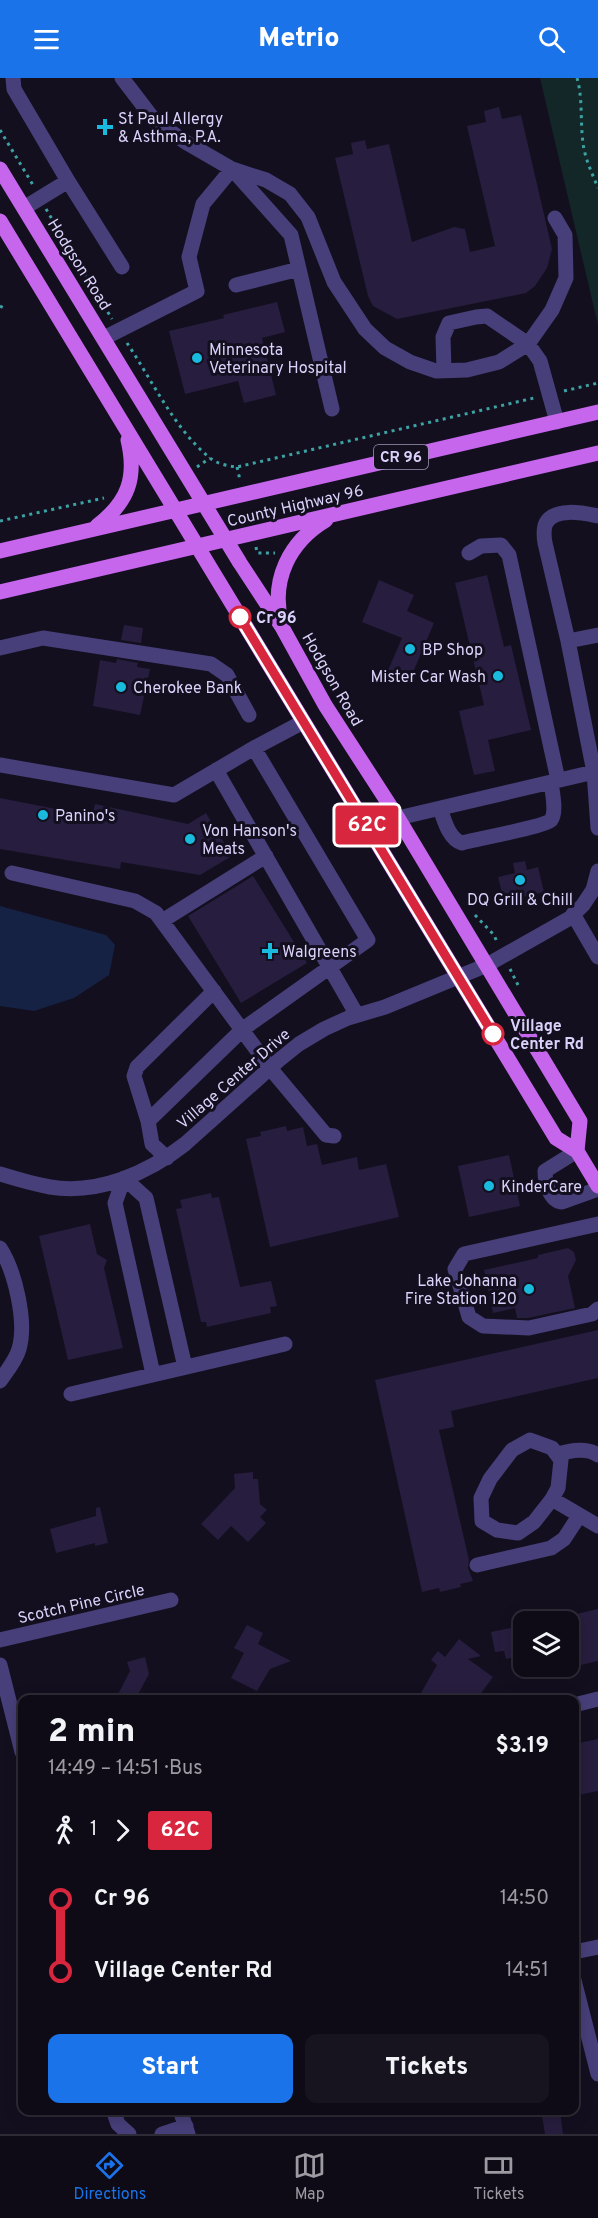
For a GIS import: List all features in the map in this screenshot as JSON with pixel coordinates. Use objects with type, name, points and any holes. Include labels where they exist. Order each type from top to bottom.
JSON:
[{"type":"main road","name":"Hodgson Road","points":[[0,169],[282,627],[325,705],[398,818],[580,1121],[577,1151]]},
{"type":"main road","points":[[0,221],[555,1138],[577,1151],[598,1187]]},
{"type":"main road","name":"County Highway 96","points":[[0,551],[598,412]]},
{"type":"main road","points":[[92,529],[109,517],[118,506],[126,494],[131,477],[132,459],[123,422]]},
{"type":"main road","name":"County Highway 96","points":[[0,592],[598,453]]},
{"type":"main road","points":[[282,627],[278,608],[278,589],[288,557],[309,531],[334,515]]},
{"type":"street","points":[[13,78],[14,89],[122,267]]},
{"type":"street","points":[[122,78],[155,121],[232,169],[266,180],[290,194],[308,217],[334,282],[365,329],[385,348],[410,362],[436,370],[467,370],[499,362],[528,344],[552,310],[566,278],[565,235],[555,218]]},
{"type":"street","points":[[232,169],[291,235],[332,409]]},
{"type":"street","points":[[104,338],[197,291],[189,257],[203,204],[232,169]]},
{"type":"street","points":[[24,208],[69,181]]},
{"type":"street","points":[[236,285],[299,269]]},
{"type":"street","points":[[444,370],[443,337],[449,323],[487,316],[528,344],[540,361],[557,422]]},
{"type":"street","points":[[598,516],[582,512],[554,516],[546,523],[544,530],[596,772],[598,828]]},
{"type":"street","points":[[440,808],[449,830],[457,841],[462,843],[544,823],[551,819],[554,813],[555,781],[509,555],[501,545],[481,546],[469,553]]},
{"type":"street","points":[[568,641],[598,635]]},
{"type":"street","points":[[0,648],[43,638],[211,664],[227,675],[249,715]]},
{"type":"street","points":[[0,765],[174,795],[303,722]]},
{"type":"street","points":[[148,1121],[243,1029],[369,940],[254,748]]},
{"type":"street","points":[[216,770],[357,1016]]},
{"type":"street","points":[[398,818],[596,772]]},
{"type":"street","points":[[162,921],[266,856]]},
{"type":"street","name":"Village Center Drive","points":[[0,1174],[52,1187],[75,1188],[124,1178],[147,1169],[167,1158],[270,1068],[315,1034],[487,965],[573,914],[583,905],[593,890],[598,871]]},
{"type":"street","points":[[12,873],[135,901],[156,913],[270,1068],[326,1135],[334,1136]]},
{"type":"street","points":[[573,914],[598,957]]},
{"type":"street","points":[[167,1158],[152,1144],[148,1121],[134,1076],[137,1067],[214,990]]},
{"type":"street","points":[[577,1151],[545,1171],[544,1176],[553,1198],[557,1202],[567,1201],[598,1187]]},
{"type":"street","points":[[153,1374],[115,1203],[124,1178],[146,1198],[185,1367]]},
{"type":"street","points":[[598,1224],[464,1254],[455,1269],[469,1317],[483,1326],[529,1328],[592,1314],[598,1309]]},
{"type":"street","points":[[0,1248],[7,1259],[17,1290],[22,1333],[19,1350],[0,1381]]},
{"type":"street","points":[[71,1394],[285,1344]]},
{"type":"street","points":[[530,1440],[552,1448],[561,1460],[558,1488],[552,1499],[534,1522],[518,1533],[497,1530],[482,1521],[481,1498],[490,1479],[512,1450],[530,1440]]},
{"type":"street","points":[[557,1454],[578,1450],[594,1452],[598,1455]]},
{"type":"street","points":[[552,1499],[598,1526]]},
{"type":"street","points":[[477,1566],[550,1548],[564,1539],[579,1516]]},
{"type":"street","name":"Scotch Pine Circle","points":[[0,1640],[171,1600]]},
{"type":"street","points":[[0,1665],[4,1699],[18,1740]]},
{"type":"street","points":[[579,1704],[598,1699]]},
{"type":"street","points":[[579,1951],[598,1947]]},
{"type":"street","points":[[579,2000],[598,2074]]},
{"type":"street","points":[[115,2115],[118,2124],[129,2134]]},
{"type":"street","points":[[162,2134],[187,2130],[182,2115]]},
{"type":"path","points":[[576,78],[587,161],[598,188]]},
{"type":"path","points":[[0,130],[119,330],[183,429],[210,458],[217,462],[237,467],[598,383]]},
{"type":"path","points":[[0,306],[6,309]]},
{"type":"path","points":[[237,467],[243,493]]},
{"type":"path","points":[[0,522],[107,497]]},
{"type":"path","points":[[253,533],[257,553],[279,553]]},
{"type":"path","points":[[317,657],[351,714]]},
{"type":"green space","points":[[540,78],[598,78],[598,325]]},
{"type":"water","points":[[0,906],[106,935],[115,945],[109,975],[74,998],[34,1011],[0,1006]]},
{"type":"building","points":[[499,107],[502,119],[521,115],[552,249],[547,268],[535,286],[526,293],[397,319],[373,306],[368,296],[335,158],[353,154],[351,143],[365,140],[367,149],[389,144],[412,242],[454,227],[465,229],[470,252],[495,246],[467,126],[486,122],[484,111]]},
{"type":"building","points":[[277,302],[285,332],[262,338],[276,395],[244,403],[238,381],[185,394],[169,331]]},
{"type":"building","name":"Mister Car Wash","points":[[487,575],[504,647],[511,645],[531,730],[488,740],[495,771],[474,775],[459,711],[484,705],[455,583]]},
{"type":"building","points":[[379,580],[414,595],[407,611],[434,623],[408,684],[386,675],[402,638],[362,622]]},
{"type":"building","points":[[124,625],[143,628],[141,643],[121,640]]},
{"type":"building","name":"Cherokee Bank","points":[[117,659],[138,663],[137,667],[150,669],[140,715],[93,706],[100,660],[116,663]]},
{"type":"building","points":[[0,798],[92,816],[95,804],[188,824],[206,813],[232,856],[200,875],[121,862],[120,869],[0,849]]},
{"type":"building","name":"DQ Grill & Chill","points":[[525,861],[527,870],[538,867],[544,892],[504,901],[498,877],[515,873],[513,863]]},
{"type":"building","name":"Walgreens","points":[[253,876],[307,963],[241,1003],[188,916]]},
{"type":"building","points":[[286,1126],[287,1131],[303,1127],[307,1146],[317,1144],[322,1165],[357,1157],[359,1170],[386,1164],[399,1217],[270,1247],[246,1139],[261,1136],[260,1132]]},
{"type":"building","name":"KinderCare","points":[[509,1155],[520,1206],[469,1217],[458,1166]]},
{"type":"building","points":[[211,1193],[212,1198],[219,1197],[240,1287],[271,1281],[277,1306],[270,1307],[271,1313],[207,1327],[206,1322],[201,1322],[176,1209],[182,1208],[180,1200]]},
{"type":"building","points":[[90,1224],[97,1254],[107,1260],[104,1268],[123,1348],[68,1360],[39,1236]]},
{"type":"building","name":"Lake Johanna Fire Station 120","points":[[568,1248],[574,1252],[576,1260],[568,1276],[575,1308],[528,1318],[517,1318],[515,1308],[493,1313],[484,1270],[538,1258],[538,1255]]},
{"type":"building","points":[[598,1330],[598,1378],[451,1411],[454,1427],[439,1430],[469,1560],[468,1568],[473,1581],[460,1584],[461,1587],[440,1592],[439,1588],[422,1592],[375,1380]]},
{"type":"building","points":[[253,1472],[253,1479],[258,1479],[260,1504],[267,1510],[260,1517],[266,1523],[248,1542],[231,1526],[218,1540],[201,1524],[235,1488],[234,1474]]},
{"type":"building","points":[[100,1507],[108,1543],[95,1546],[95,1543],[56,1553],[50,1529],[96,1516],[96,1508]]},
{"type":"building","points":[[598,1609],[598,1661],[579,1665],[579,1613]]},
{"type":"building","points":[[247,1625],[263,1633],[258,1644],[291,1661],[270,1669],[257,1691],[231,1678],[244,1653],[234,1648]]},
{"type":"building","points":[[513,1627],[513,1657],[506,1659],[504,1651],[495,1652],[491,1632]]},
{"type":"building","points":[[459,1639],[481,1656],[468,1659],[493,1677],[480,1695],[420,1695],[437,1665],[431,1660],[438,1651],[445,1657]]},
{"type":"building","points":[[145,1657],[149,1674],[138,1695],[118,1695],[130,1671],[127,1662]]},
{"type":"building","points":[[598,1739],[598,1791],[579,1795],[579,1743]]},
{"type":"building","points":[[542,2115],[561,2115],[563,2134],[545,2134]]},
{"type":"bus line","name":"62C","points":[[240,617],[493,1034]]},
{"type":"place","name":"St Paul Allergy & Asthma, P.A.","points":[[105,127]]},
{"type":"place","name":"Minnesota Veterinary Hospital","points":[[197,358]]},
{"type":"place","name":"Cr 96","points":[[240,617]]},
{"type":"place","name":"BP Shop","points":[[410,649]]},
{"type":"place","name":"Mister Car Wash","points":[[498,676]]},
{"type":"place","name":"Cherokee Bank","points":[[121,687]]},
{"type":"place","name":"Panino's","points":[[43,815]]},
{"type":"place","name":"Von Hanson's Meats","points":[[190,839]]},
{"type":"place","name":"DQ Grill & Chill","points":[[520,880]]},
{"type":"place","name":"Walgreens","points":[[270,951]]},
{"type":"place","name":"Village Center Rd","points":[[493,1034]]},
{"type":"place","name":"KinderCare","points":[[489,1186]]},
{"type":"place","name":"Lake Johanna Fire Station 120","points":[[529,1289]]}]
